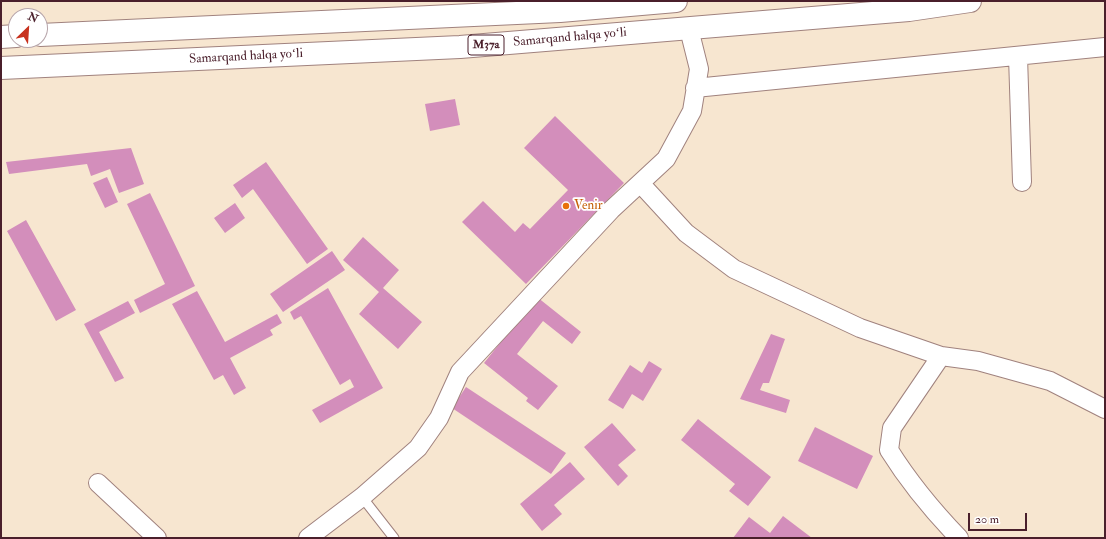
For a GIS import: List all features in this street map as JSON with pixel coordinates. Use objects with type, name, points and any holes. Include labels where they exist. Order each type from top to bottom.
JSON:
[{"type":"highway","points":[[48,35],[560,11],[676,1]]},
{"type":"highway","name":"Samarqand halqa yoʻli","points":[[1,68],[460,48],[909,10],[970,1]]},
{"type":"highway","points":[[138,31],[139,62]]},
{"type":"street","points":[[308,538],[362,497],[418,448],[439,418],[460,372],[611,210],[666,159],[692,111],[698,69],[689,29]]},
{"type":"street","points":[[696,88],[1105,47]]},
{"type":"street","points":[[1018,56],[1022,182]]},
{"type":"street","points":[[640,183],[686,233],[734,269],[860,328],[941,356],[978,361],[1050,381],[1105,409]]},
{"type":"street","points":[[941,356],[892,428],[888,450],[938,517],[959,538]]},
{"type":"street","points":[[98,483],[157,538]]},
{"type":"lane","points":[[362,497],[394,538]]},
{"type":"building","points":[[455,99],[460,125],[430,131],[425,104]]},
{"type":"building","points":[[555,116],[624,183],[526,284],[462,222],[483,201],[515,232],[523,223],[530,229],[568,190],[524,148]]},
{"type":"building","points":[[131,148],[144,184],[119,193],[110,169],[91,176],[87,164],[9,174],[6,162]]},
{"type":"building","points":[[266,162],[328,249],[307,264],[253,189],[242,198],[233,185]]},
{"type":"building","points":[[107,177],[118,202],[105,208],[93,183]]},
{"type":"building","points":[[150,193],[195,286],[140,313],[134,300],[165,284],[127,204]]},
{"type":"building","points":[[235,203],[245,218],[225,233],[214,218]]},
{"type":"building","points":[[26,220],[76,310],[56,321],[7,231]]},
{"type":"building","points":[[363,237],[399,270],[383,288],[422,322],[398,349],[359,314],[379,292],[343,260]]},
{"type":"building","points":[[332,251],[345,270],[283,312],[270,294]]},
{"type":"building","points":[[328,288],[383,388],[320,423],[312,410],[354,387],[350,379],[340,385],[301,316],[294,320],[290,312]]},
{"type":"building","points":[[197,291],[225,342],[277,314],[282,323],[270,330],[273,335],[230,358],[246,388],[234,395],[223,375],[214,380],[172,304]]},
{"type":"building","points":[[537,297],[581,332],[572,344],[543,321],[517,354],[558,386],[538,410],[526,401],[528,398],[484,363]]},
{"type":"building","points":[[128,301],[135,313],[99,332],[124,378],[115,382],[84,324]]},
{"type":"building","points":[[771,334],[785,339],[769,383],[763,383],[760,390],[790,400],[786,413],[740,399]]},
{"type":"building","points":[[649,361],[662,369],[643,401],[632,394],[623,409],[608,400],[630,365],[642,373]]},
{"type":"building","points":[[466,387],[566,453],[551,474],[452,408]]},
{"type":"building","points":[[698,419],[771,477],[748,506],[729,491],[735,484],[681,440]]},
{"type":"building","points":[[612,423],[636,450],[618,465],[628,476],[618,486],[584,447]]},
{"type":"building","points":[[815,427],[873,456],[857,489],[798,461]]},
{"type":"building","points":[[570,462],[585,479],[554,505],[562,514],[542,531],[520,504]]},
{"type":"building","points":[[783,516],[812,538],[733,538],[749,517],[770,533]]},
{"type":"place","name":"Venir","points":[[566,206]]}]
